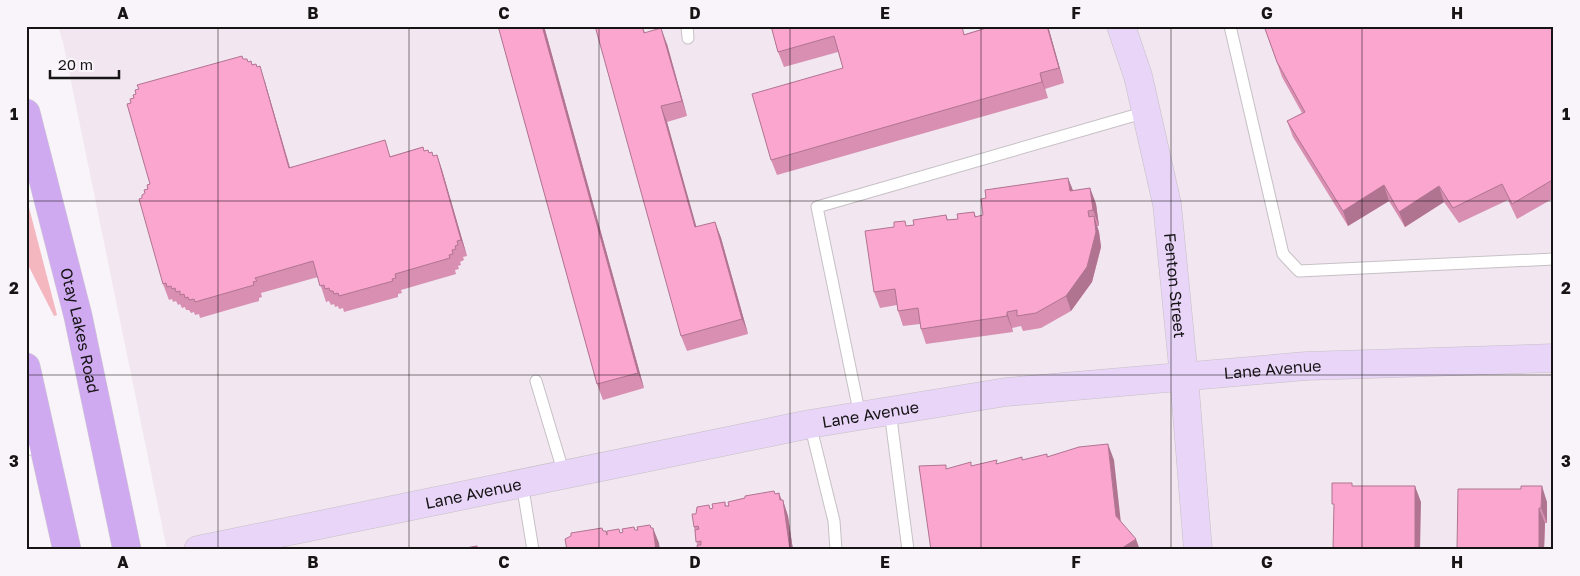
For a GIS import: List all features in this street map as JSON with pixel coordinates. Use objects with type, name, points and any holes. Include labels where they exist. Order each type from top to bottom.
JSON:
[{"type":"main road","name":"Fenton Street","points":[[1121,26],[1137,72],[1167,204],[1198,550]]},
{"type":"main road","name":"Otay Lakes Road","points":[[26,113],[78,316],[127,550]]},
{"type":"main road","name":"Lane Avenue","points":[[198,550],[810,424],[1006,392],[1306,366],[1554,358]]},
{"type":"main road","points":[[26,367],[35,448],[67,550]]},
{"type":"lane","points":[[1230,26],[1283,254],[1299,271],[1554,259]]},
{"type":"lane","points":[[860,416],[817,207],[1146,112]]},
{"type":"lane","points":[[536,381],[564,474]]},
{"type":"lane","points":[[890,411],[908,550]]},
{"type":"lane","points":[[810,424],[834,521],[836,550]]},
{"type":"lane","points":[[522,483],[533,550]]},
{"type":"shaded area","points":[[58,26],[1554,26],[1554,550],[167,550],[63,42]]},
{"type":"shaded area","points":[[26,196],[57,315],[54,316],[26,261]]},
{"type":"building","points":[[498,26],[542,26],[638,373],[597,384]]},
{"type":"building","points":[[595,26],[642,26],[644,33],[661,28],[682,101],[661,106],[695,227],[715,222],[742,319],[681,336]]},
{"type":"building","points":[[771,26],[962,26],[964,35],[993,26],[1047,26],[1059,68],[1040,73],[1042,82],[771,160],[752,94],[843,68],[834,36],[778,52]]},
{"type":"building","points":[[1264,26],[1554,26],[1554,179],[1512,204],[1502,184],[1453,208],[1439,186],[1399,212],[1384,185],[1343,211],[1287,121],[1305,112],[1277,62]]},
{"type":"building","points":[[242,56],[248,62],[251,61],[252,65],[260,66],[289,168],[385,140],[390,157],[423,147],[424,151],[432,152],[433,156],[437,155],[461,240],[457,241],[458,245],[455,246],[456,249],[452,250],[453,254],[449,255],[450,258],[395,274],[396,278],[392,279],[393,281],[339,296],[338,293],[334,294],[333,291],[330,291],[329,288],[325,289],[324,285],[320,286],[313,261],[255,278],[257,281],[253,282],[254,285],[195,302],[194,299],[189,300],[188,297],[185,298],[184,294],[180,295],[180,291],[176,292],[175,288],[167,287],[166,283],[163,284],[139,199],[145,193],[144,190],[148,189],[147,185],[150,184],[127,104],[131,103],[130,99],[134,98],[135,90],[139,89],[137,85]]},
{"type":"building","points":[[1068,178],[1070,191],[1090,188],[1093,210],[1088,211],[1089,217],[1094,216],[1096,232],[1087,267],[1066,296],[1036,313],[1017,316],[1017,310],[1007,312],[1007,316],[921,329],[918,308],[898,311],[895,289],[874,292],[865,231],[894,227],[894,222],[905,221],[906,226],[914,225],[913,220],[946,215],[947,220],[958,219],[957,214],[974,212],[975,217],[983,215],[981,199],[986,198],[985,190]]},
{"type":"building","points":[[1108,444],[1116,516],[1136,539],[1122,548],[1122,550],[931,550],[919,466],[946,465],[946,469],[971,462],[971,466],[997,460],[996,464],[1022,457],[1022,460],[1047,454],[1047,457],[1079,447]]},
{"type":"building","points":[[1332,483],[1352,483],[1352,486],[1415,486],[1415,550],[1333,550],[1334,504],[1332,504]]},
{"type":"building","points":[[1521,486],[1542,486],[1541,508],[1539,508],[1539,550],[1457,550],[1458,489],[1521,489]]},
{"type":"building","points":[[774,491],[775,494],[779,493],[780,500],[783,500],[790,550],[698,550],[697,545],[701,545],[701,541],[696,542],[695,530],[699,529],[698,526],[694,527],[692,514],[696,514],[697,507],[709,505],[710,509],[713,508],[712,504],[725,502],[725,506],[729,506],[728,502],[745,498],[745,496]]},
{"type":"building","points":[[650,525],[653,528],[656,550],[567,550],[565,539],[571,536],[571,533],[602,528],[603,531],[606,531],[607,535],[607,531],[619,529],[620,533],[623,532],[622,529],[634,527],[635,530],[638,530],[637,527]]},
{"type":"building","points":[[477,546],[478,549],[484,548],[484,550],[454,550]]}]
